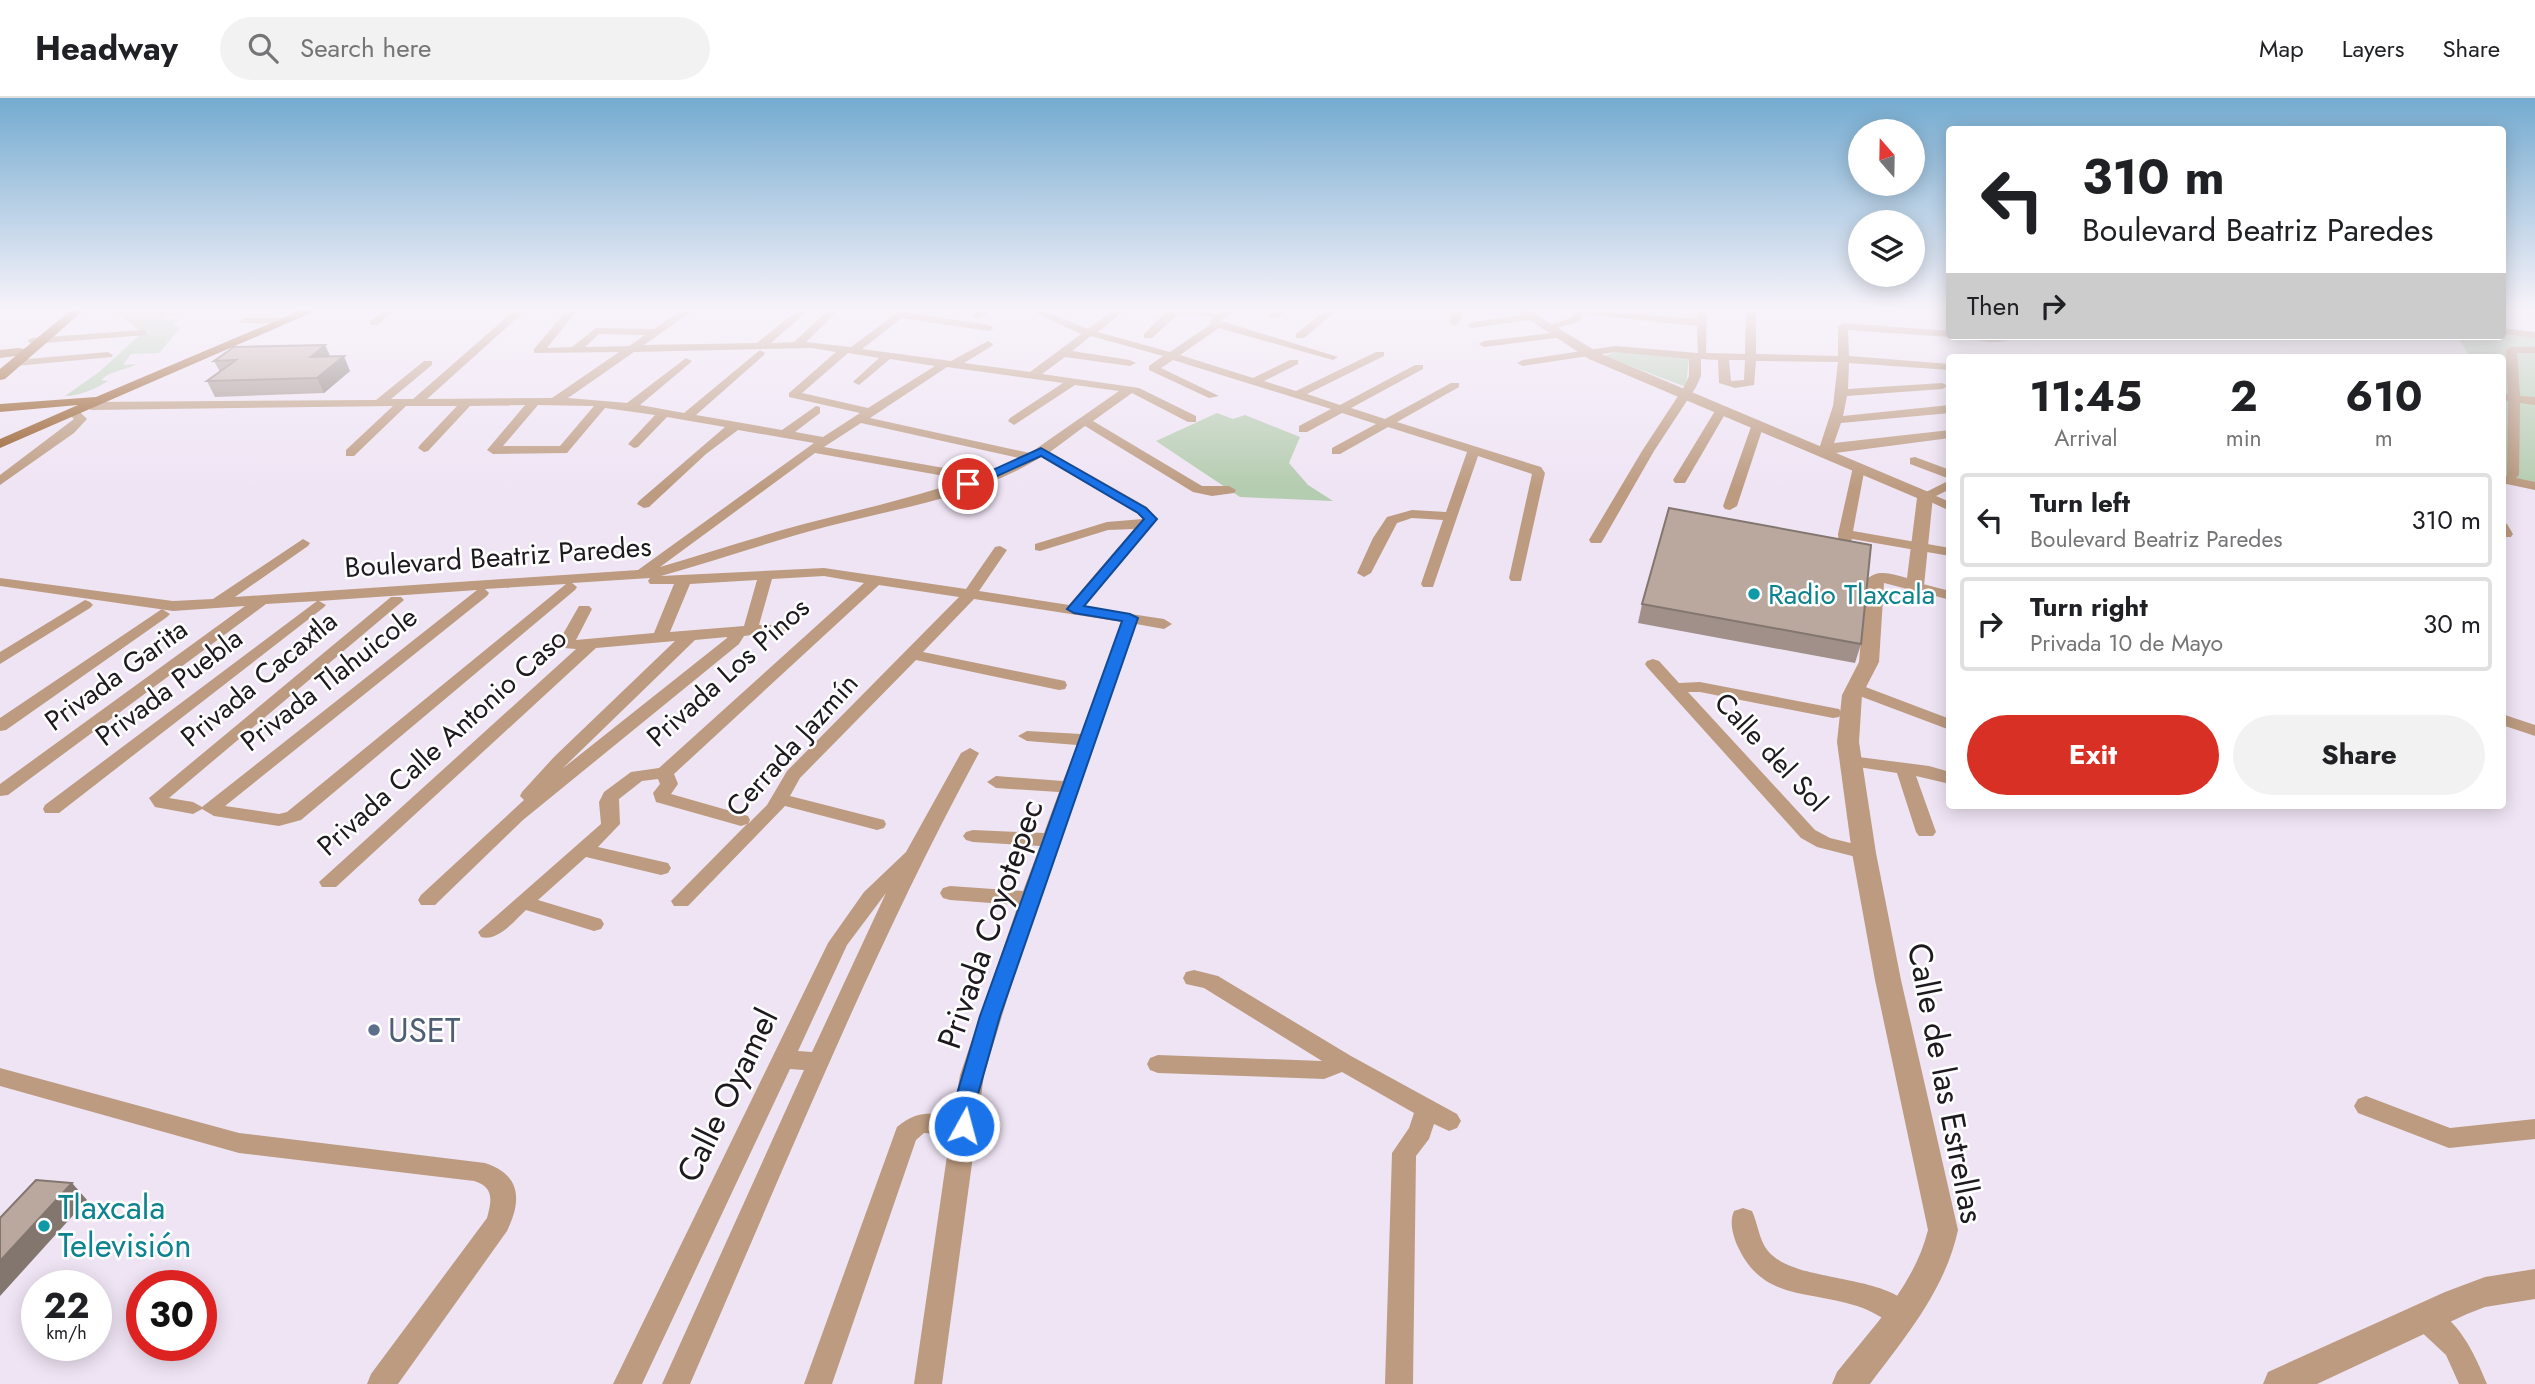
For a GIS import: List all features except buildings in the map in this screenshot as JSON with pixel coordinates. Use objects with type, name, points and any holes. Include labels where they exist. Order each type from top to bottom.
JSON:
[{"type":"main road","points":[[11,369],[2,386],[39,403],[74,413]]},
{"type":"main road","points":[[0,444],[174,369]]},
{"type":"main road","points":[[0,408],[39,403],[97,402]]},
{"type":"street","points":[[416,404],[455,369]]},
{"type":"street","points":[[555,401],[599,369]]},
{"type":"street","points":[[630,407],[676,369]]},
{"type":"street","points":[[687,416],[738,369]]},
{"type":"street","points":[[825,369],[793,394],[864,415],[1037,454],[1142,510],[1150,519],[1147,525],[1074,609]]},
{"type":"street","points":[[836,405],[874,369]]},
{"type":"street","points":[[640,578],[812,449],[940,369]]},
{"type":"street","points":[[987,369],[1130,389],[1164,402],[1192,419]]},
{"type":"street","points":[[1033,375],[1042,369]]},
{"type":"street","points":[[1155,369],[1213,396]]},
{"type":"street","points":[[1216,369],[1538,471],[1516,578]]},
{"type":"street","points":[[1297,395],[1350,369]]},
{"type":"street","points":[[1303,429],[1415,369]]},
{"type":"street","points":[[1627,369],[1825,450],[1946,505]]},
{"type":"street","points":[[1596,540],[1695,376],[1696,369]]},
{"type":"street","points":[[1724,369],[1725,383],[1735,385],[1750,383],[1751,369]]},
{"type":"street","points":[[1825,450],[1838,421],[1843,369]]},
{"type":"street","points":[[2510,369],[2508,477],[2535,486]]},
{"type":"street","points":[[1255,381],[1270,373]]},
{"type":"street","points":[[1014,421],[1074,381]]},
{"type":"street","points":[[1336,451],[1455,386]]},
{"type":"street","points":[[1842,393],[1942,386]]},
{"type":"street","points":[[378,404],[398,389]]},
{"type":"street","name":"Boulevard Beatriz Paredes","points":[[0,582],[173,606],[254,606],[396,600],[570,587],[640,578],[806,528],[945,492],[1037,454],[1130,389]]},
{"type":"street","points":[[2508,397],[2535,401]]},
{"type":"street","points":[[535,401],[493,450],[563,450],[603,403]]},
{"type":"street","points":[[97,402],[603,403],[824,441]]},
{"type":"street","points":[[424,448],[466,403]]},
{"type":"street","points":[[350,453],[402,404]]},
{"type":"street","points":[[1680,480],[1722,409]]},
{"type":"street","points":[[1838,421],[1946,409]]},
{"type":"street","points":[[785,434],[816,410]]},
{"type":"street","points":[[0,481],[70,430],[81,419],[74,413]]},
{"type":"street","points":[[634,444],[664,413]]},
{"type":"street","points":[[1085,421],[1198,489],[1212,492],[1228,490]]},
{"type":"street","points":[[1730,506],[1758,424]]},
{"type":"street","points":[[644,504],[702,451],[736,425]]},
{"type":"street","points":[[1825,450],[1946,435]]},
{"type":"street","points":[[812,449],[950,473]]},
{"type":"street","points":[[1428,584],[1474,450]]},
{"type":"street","points":[[1915,461],[1946,473]]},
{"type":"street","points":[[1859,467],[1844,540],[1919,546],[1946,551]]},
{"type":"street","points":[[1925,496],[1946,486]]},
{"type":"street","points":[[1925,496],[1915,586],[1946,595]]},
{"type":"street","points":[[1364,573],[1389,520],[1398,514],[1451,516]]},
{"type":"street","points":[[1040,547],[1102,527],[1147,525]]},
{"type":"street","points":[[217,604],[303,543]]},
{"type":"street","name":"Cerrada Jazmín","points":[[681,901],[774,809],[793,775],[971,593],[1000,550]]},
{"type":"street","name":"Boulevard Beatriz Paredes","points":[[0,593],[162,614],[640,578],[684,579],[824,572],[872,585],[971,593],[1164,624]]},
{"type":"street","points":[[428,900],[516,816],[744,631],[766,575]]},
{"type":"street","name":"Calle de las Estrellas","points":[[1849,1384],[1925,1279],[1936,1256],[1943,1230],[1894,1008],[1864,853],[1848,729],[1855,688],[1869,662],[1875,580],[1879,578],[1915,586]]},
{"type":"street","points":[[660,638],[684,579]]},
{"type":"street","name":"Privada Los Pinos","points":[[488,932],[610,825],[608,801],[611,796],[637,776],[664,773],[872,585]]},
{"type":"street","points":[[202,808],[266,818],[289,818],[570,587]]},
{"type":"street","name":"Privada Tlahuicole","points":[[202,808],[214,803],[482,593]]},
{"type":"street","name":"Privada Cacaxtla","points":[[202,808],[158,800],[396,600]]},
{"type":"street","points":[[0,659],[85,605]]},
{"type":"street","name":"Privada Puebla","points":[[52,809],[318,605]]},
{"type":"street","name":"Privada Garita","points":[[2,791],[254,606]]},
{"type":"street","points":[[584,609],[567,643],[573,645],[780,628]]},
{"type":"street","points":[[0,726],[162,614]]},
{"type":"street","name":"Privada Coyotepec","points":[[929,1384],[972,1075],[1085,740],[1130,618]]},
{"type":"street","points":[[516,816],[533,791],[560,761],[690,636]]},
{"type":"street","name":"Privada Calle Antonio Caso","points":[[330,882],[592,643]]},
{"type":"street","points":[[912,654],[1059,685]]},
{"type":"street","name":"Calle del Sol","points":[[1653,664],[1808,834],[1824,844],[1864,853]]},
{"type":"street","points":[[1675,688],[1700,687],[1833,713]]},
{"type":"street","points":[[1855,688],[1946,723]]},
{"type":"street","points":[[2506,720],[2535,731]]},
{"type":"street","points":[[1027,736],[1085,740]]},
{"type":"street","points":[[676,1384],[915,853],[970,753]]},
{"type":"street","points":[[1851,761],[1933,772],[1946,777]]},
{"type":"street","points":[[1905,769],[1926,832]]},
{"type":"street","points":[[664,773],[669,784],[662,793],[663,799],[741,820]]},
{"type":"street","points":[[996,782],[1069,787]]},
{"type":"street","points":[[779,799],[877,824]]},
{"type":"street","points":[[973,836],[1051,840]]},
{"type":"street","points":[[583,849],[661,868]]},
{"type":"street","name":"Calle Oyamel","points":[[627,1384],[838,943],[883,882],[915,853]]},
{"type":"street","points":[[950,893],[1031,899]]},
{"type":"street","points":[[522,902],[594,924]]},
{"type":"street","points":[[1194,978],[1210,982],[1343,1062],[1449,1121]]},
{"type":"street","points":[[782,1059],[819,1062]]},
{"type":"street","points":[[1158,1064],[1324,1070],[1343,1062]]},
{"type":"street","points":[[0,1077],[239,1143],[474,1170],[494,1177],[500,1183],[505,1198],[498,1223],[381,1384]]},
{"type":"street","points":[[2366,1106],[2449,1138],[2535,1129]]},
{"type":"street","points":[[1399,1384],[1404,1153],[1420,1132],[1427,1109]]},
{"type":"street","points":[[818,1384],[906,1134],[919,1124],[964,1126]]},
{"type":"street","points":[[1743,1219],[1755,1253],[1778,1277],[1796,1283],[1857,1293],[1901,1314]]},
{"type":"street","points":[[2280,1384],[2485,1292],[2535,1284]]},
{"type":"street","points":[[2425,1317],[2456,1346],[2473,1384]]},
{"type":"green space","points":[[102,369],[123,369],[109,374],[101,380],[108,381],[93,389],[65,396]]},
{"type":"green space","points":[[1638,369],[1688,369],[1686,387]]},
{"type":"green space","points":[[2506,369],[2535,369],[2535,483],[2506,477]]},
{"type":"green space","points":[[1217,413],[1233,419],[1245,415],[1300,437],[1289,463],[1308,485],[1333,501],[1240,497],[1156,441]]},
{"type":"place","name":"Radio Tlaxcala","points":[[1754,594]]},
{"type":"place","name":"USET","points":[[374,1030]]},
{"type":"place","name":"Tlaxcala Televisión","points":[[44,1226]]},
{"type":"route","points":[[964,1126],[972,1075],[990,1016],[1130,618],[1074,609],[1150,521],[1142,510],[1041,452],[968,484]]}]
